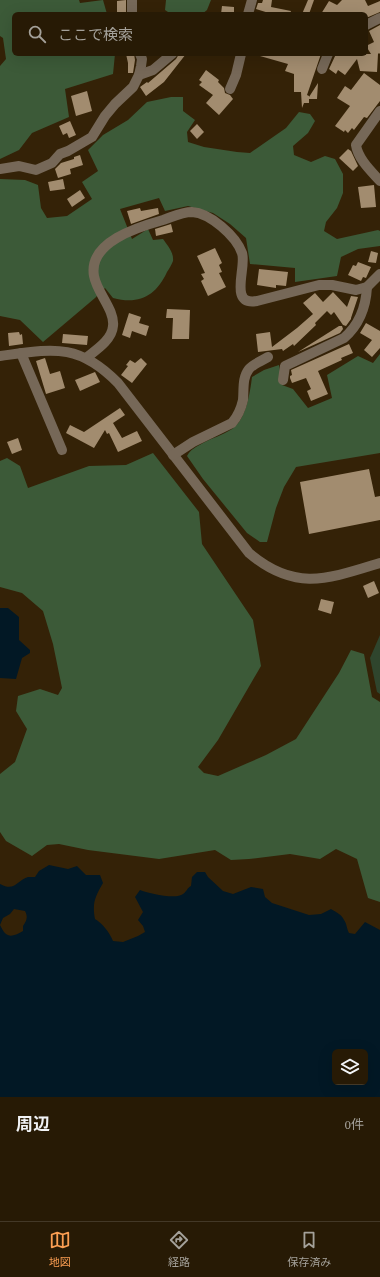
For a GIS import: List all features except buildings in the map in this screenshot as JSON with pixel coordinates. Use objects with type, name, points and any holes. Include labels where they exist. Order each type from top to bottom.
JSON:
[{"type":"street","points":[[132,0],[132,12]]},
{"type":"street","points":[[249,12],[252,0]]},
{"type":"street","points":[[368,24],[380,18]]},
{"type":"street","points":[[0,169],[18,166],[36,170],[52,163],[60,154],[92,137],[114,104],[133,86],[139,75],[142,59],[141,56]]},
{"type":"street","points":[[139,75],[153,70],[170,56]]},
{"type":"street","points":[[230,89],[236,76],[241,56]]},
{"type":"street","points":[[322,69],[327,56]]},
{"type":"street","points":[[380,111],[356,145],[356,150],[361,159],[380,181]]},
{"type":"street","points":[[86,358],[104,343],[112,333],[113,327],[110,312],[98,289],[94,277],[93,268],[98,255],[117,237],[144,225],[185,213],[194,212],[205,215],[215,221],[238,245],[242,253],[243,260],[240,286],[241,293],[242,297],[252,302],[319,285],[332,285],[356,290],[366,286],[380,274]]},
{"type":"street","points":[[283,380],[285,366],[344,338],[350,333],[362,312],[366,295],[366,286]]},
{"type":"street","points":[[0,356],[41,350],[54,350],[76,354],[99,365],[118,383],[249,553],[261,564],[287,576],[302,579],[315,579],[338,576],[380,563]]},
{"type":"street","points":[[21,353],[62,450]]},
{"type":"street","points":[[173,455],[193,442],[232,423],[237,418],[243,399],[243,385],[246,374],[250,368],[268,357]]},
{"type":"green space","points":[[0,0],[79,0],[80,3],[103,0],[106,12],[12,12],[12,56],[115,56],[113,74],[65,89],[69,117],[32,133],[19,150],[0,159],[0,66],[6,59],[3,38],[0,36]]},
{"type":"green space","points":[[166,0],[211,0],[207,10],[204,12],[168,12],[165,10]]},
{"type":"green space","points":[[171,97],[183,97],[183,111],[195,120],[187,132],[188,142],[204,147],[237,152],[250,153],[286,128],[299,112],[310,114],[315,121],[308,133],[293,146],[294,155],[311,162],[325,156],[335,159],[343,174],[343,193],[337,208],[326,222],[324,231],[337,239],[378,230],[380,231],[380,246],[358,249],[341,257],[337,276],[295,282],[295,268],[250,264],[246,238],[230,224],[213,213],[188,206],[165,211],[159,198],[120,209],[132,239],[148,229],[153,240],[163,239],[171,252],[173,258],[172,264],[163,280],[152,293],[139,299],[122,300],[113,298],[105,288],[43,342],[20,320],[0,316],[0,179],[25,180],[38,185],[41,208],[47,218],[67,216],[92,199],[82,182],[98,171],[88,150],[103,135],[128,120],[147,102]]},
{"type":"green space","points":[[380,354],[380,453],[296,467],[284,487],[276,508],[267,542],[260,542],[247,533],[203,479],[187,456],[196,447],[229,431],[237,425],[244,413],[252,377],[264,370],[279,365],[282,385],[293,389],[308,408],[332,398],[327,375],[358,356],[373,363]]},
{"type":"green space","points":[[153,453],[199,512],[202,544],[253,620],[261,666],[218,740],[198,767],[204,773],[218,776],[266,755],[296,739],[339,673],[351,650],[364,654],[372,697],[380,702],[380,902],[368,898],[357,859],[336,849],[320,859],[290,854],[231,860],[215,850],[159,859],[88,850],[59,844],[47,845],[32,856],[6,841],[0,832],[0,774],[15,762],[27,729],[16,711],[18,696],[40,689],[58,695],[62,688],[53,644],[43,611],[22,593],[0,587],[0,461],[7,458],[20,466],[28,488],[89,466],[126,465]]},
{"type":"green space","points":[[380,635],[380,694],[377,692],[370,658]]},
{"type":"water","points":[[0,608],[8,608],[19,617],[19,640],[30,650],[30,653],[22,658],[16,679],[0,678]]},
{"type":"water","points":[[49,865],[68,869],[77,866],[86,875],[100,875],[103,883],[95,900],[95,919],[106,928],[113,941],[123,942],[145,932],[143,926],[138,920],[143,912],[135,897],[140,890],[162,895],[179,896],[191,886],[192,877],[197,872],[205,872],[208,877],[223,891],[233,894],[251,887],[263,889],[265,897],[272,903],[309,915],[321,914],[331,909],[343,918],[349,933],[355,934],[365,922],[380,930],[380,1097],[0,1097],[0,925],[0,884],[9,887],[28,877],[35,877],[39,871]],"holes":[[[14,909],[25,911],[27,915],[23,926],[23,931],[12,936],[9,936],[4,932],[0,925],[3,918],[10,914]]]}]
